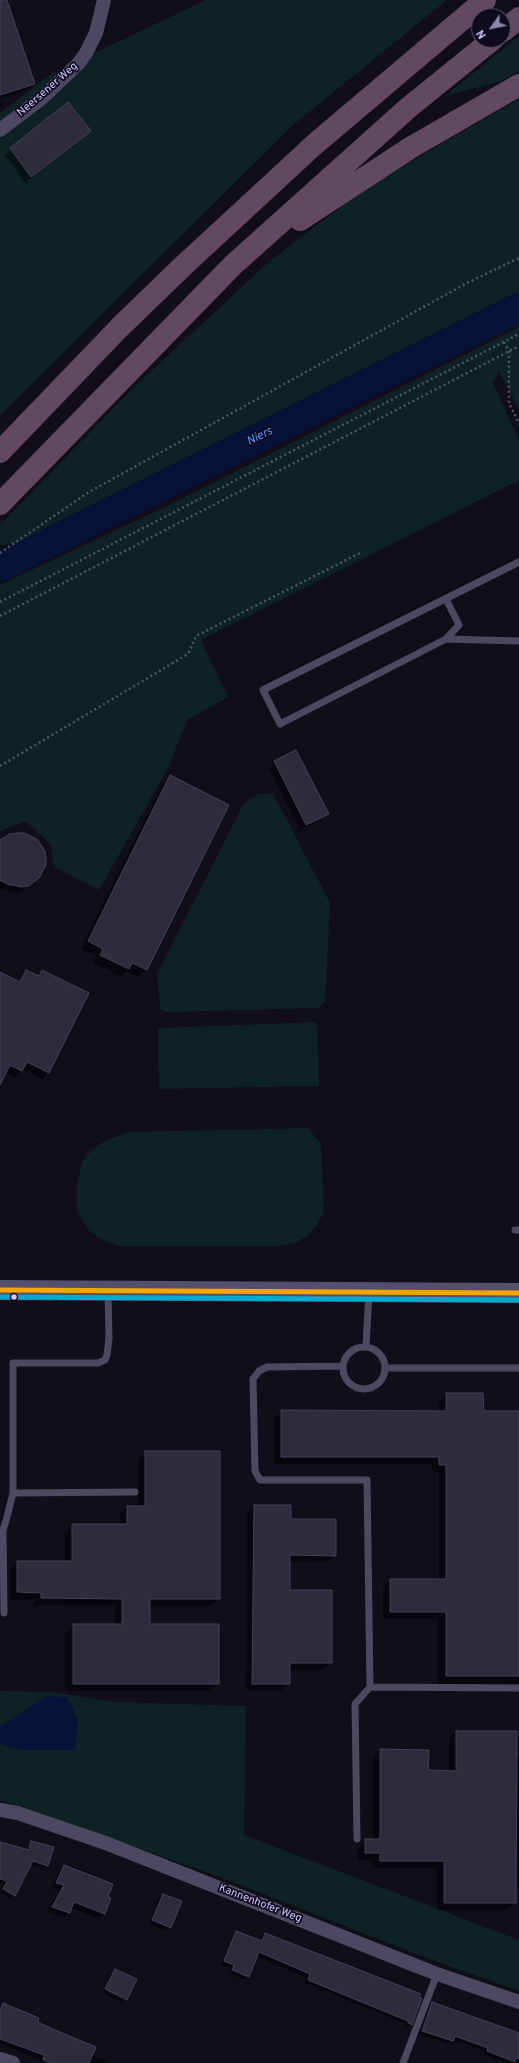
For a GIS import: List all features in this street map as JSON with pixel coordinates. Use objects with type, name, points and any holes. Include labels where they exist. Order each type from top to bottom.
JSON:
[{"type":"highway","points":[[0,452],[120,327],[183,266],[315,144],[485,0]]},
{"type":"highway","points":[[511,24],[519,18]]},
{"type":"highway","points":[[0,504],[233,265],[408,108],[482,48]]},
{"type":"highway","points":[[233,265],[410,148],[519,85]]},
{"type":"street","name":"Neersener Weg","points":[[0,130],[42,98],[78,64],[86,53],[96,33],[104,0]]},
{"type":"street","points":[[0,1290],[519,1293]]},
{"type":"street","name":"Kannenhofer Weg","points":[[0,1810],[18,1813],[103,1842],[437,1974],[519,2002]]},
{"type":"street","points":[[0,2059],[13,2063]]},
{"type":"lane","points":[[446,598],[458,625],[446,639],[280,724],[263,690],[446,598],[519,562]]},
{"type":"lane","points":[[446,639],[519,641]]},
{"type":"lane","points":[[4,1612],[2,1530],[13,1493],[13,1363],[98,1363],[105,1360],[109,1338],[108,1291]]},
{"type":"lane","points":[[366,1346],[369,1293]]},
{"type":"lane","points":[[366,1346],[378,1351],[385,1362],[386,1368],[381,1380],[370,1388],[364,1389],[351,1384],[347,1379],[343,1366],[348,1354],[360,1347],[366,1346]]},
{"type":"lane","points":[[343,1366],[267,1367],[259,1371],[253,1378],[255,1471],[260,1480],[367,1480],[370,1687],[355,1704],[357,1840]]},
{"type":"lane","points":[[386,1368],[519,1368]]},
{"type":"lane","points":[[13,1493],[135,1492]]},
{"type":"lane","points":[[370,1687],[519,1688]]},
{"type":"lane","points":[[403,2063],[437,1974]]},
{"type":"path","points":[[0,553],[89,492],[467,284],[519,258]]},
{"type":"path","points":[[0,602],[519,334]]},
{"type":"path","points":[[504,342],[509,351],[509,403],[519,424]]},
{"type":"path","points":[[0,616],[519,346]]},
{"type":"path","points":[[0,766],[188,654],[196,636],[360,553]]},
{"type":"green space","points":[[206,0],[447,0],[293,125],[0,415],[0,113],[52,73]]},
{"type":"green space","points":[[519,36],[519,71],[501,81],[445,96],[504,48],[511,48],[511,42]]},
{"type":"green space","points":[[519,99],[519,297],[139,491],[17,544],[0,545],[0,525],[134,387],[271,260],[370,185]]},
{"type":"green space","points":[[519,327],[519,410],[499,371],[493,383],[519,440],[519,480],[201,640],[228,697],[187,720],[168,768],[99,890],[53,866],[52,846],[26,821],[0,831],[0,585],[175,502]]},
{"type":"green space","points":[[273,793],[330,903],[325,1001],[318,1008],[166,1012],[160,1009],[157,974],[243,805],[258,794]]},
{"type":"green space","points":[[317,1022],[319,1086],[159,1089],[158,1028]]},
{"type":"green space","points":[[308,1128],[321,1144],[324,1212],[317,1225],[307,1236],[297,1242],[278,1246],[120,1246],[102,1240],[89,1230],[77,1212],[77,1183],[83,1160],[91,1151],[104,1141],[130,1132]]},
{"type":"green space","points":[[0,1691],[52,1692],[115,1702],[246,1706],[244,1835],[519,1940],[519,1991],[424,1957],[233,1882],[41,1813],[0,1800]]},
{"type":"water","points":[[49,1695],[67,1698],[78,1719],[75,1750],[21,1750],[0,1744],[0,1724],[4,1724]]},
{"type":"building","points":[[0,0],[7,0],[35,84],[0,95]]},
{"type":"building","points":[[68,102],[91,131],[31,177],[10,148]]},
{"type":"building","points":[[296,750],[329,814],[306,825],[274,761]]},
{"type":"building","points":[[170,775],[229,805],[147,970],[132,963],[129,969],[100,955],[103,949],[88,941]]},
{"type":"building","points":[[24,833],[37,839],[45,851],[46,858],[46,865],[39,878],[28,886],[21,887],[7,884],[0,880],[0,840],[10,834]]},
{"type":"building","points":[[26,970],[39,976],[42,970],[89,993],[49,1073],[27,1062],[22,1071],[10,1065],[0,1085],[0,972],[20,982]]},
{"type":"building","points":[[446,1393],[483,1393],[484,1411],[519,1411],[519,1676],[446,1676],[446,1612],[390,1612],[390,1579],[446,1579],[446,1465],[439,1465],[439,1457],[281,1457],[281,1410],[446,1411]]},
{"type":"building","points":[[145,1451],[220,1451],[220,1599],[150,1599],[150,1624],[219,1624],[219,1684],[73,1684],[73,1624],[122,1624],[122,1599],[41,1598],[41,1593],[17,1592],[17,1561],[72,1561],[72,1524],[127,1524],[127,1506],[145,1506]]},
{"type":"building","points":[[254,1505],[291,1505],[291,1519],[336,1519],[336,1556],[290,1555],[290,1590],[332,1590],[332,1663],[290,1663],[290,1684],[252,1684]]},
{"type":"building","points":[[456,1731],[517,1731],[516,1903],[444,1903],[444,1861],[380,1861],[380,1853],[365,1853],[365,1839],[380,1839],[380,1749],[429,1750],[428,1770],[456,1771]]},
{"type":"building","points":[[31,1841],[54,1847],[48,1866],[33,1861],[15,1896],[3,1889],[7,1881],[0,1879],[0,1842],[29,1850]]},
{"type":"building","points":[[64,1865],[113,1884],[108,1897],[111,1898],[105,1914],[74,1902],[70,1913],[52,1907],[64,1885],[56,1883]]},
{"type":"building","points":[[163,1894],[182,1901],[171,1928],[152,1920]]},
{"type":"building","points":[[236,1931],[262,1941],[265,1933],[421,1994],[419,1997],[422,1998],[412,2025],[408,2023],[408,2021],[308,1980],[310,1974],[259,1952],[249,1977],[232,1970],[234,1965],[224,1961]]},
{"type":"building","points":[[115,1969],[137,1979],[127,2000],[105,1989]]},
{"type":"building","points":[[432,2002],[519,2033],[519,2059],[516,2058],[515,2062],[487,2051],[488,2048],[455,2036],[453,2041],[422,2031]]},
{"type":"building","points":[[3,2003],[39,2018],[38,2022],[96,2047],[89,2063],[51,2063],[43,2060],[44,2055],[0,2039],[0,2011]]},
{"type":"waterway","name":"Niers","points":[[0,567],[519,307]]},
{"type":"transit line","points":[[0,1290],[519,1293]]},
{"type":"transit line","points":[[0,1297],[519,1300]]}]
